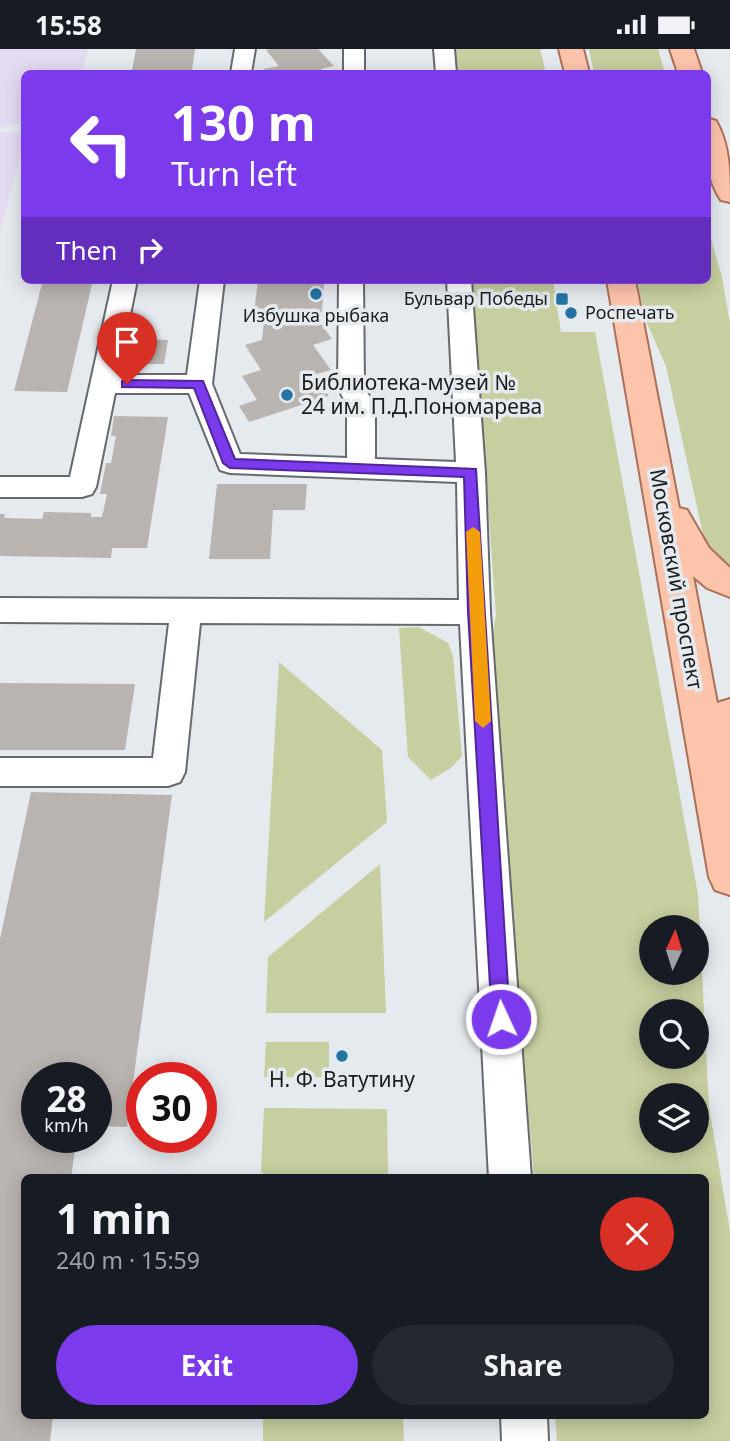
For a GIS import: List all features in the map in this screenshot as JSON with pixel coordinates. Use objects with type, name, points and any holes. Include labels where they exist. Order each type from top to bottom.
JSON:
[{"type":"main road","points":[[571,49],[576,70]]},
{"type":"main road","points":[[682,49],[689,70]]},
{"type":"main road","points":[[711,138],[730,194]]},
{"type":"main road","name":"Московский проспект","points":[[622,284],[730,877]]},
{"type":"main road","points":[[660,492],[698,562],[710,573],[730,584]]},
{"type":"main road","points":[[719,816],[730,713]]},
{"type":"street","points":[[242,70],[245,49]]},
{"type":"street","points":[[354,49],[354,70]]},
{"type":"street","points":[[444,49],[446,70]]},
{"type":"street","points":[[0,487],[82,487],[124,284]]},
{"type":"street","points":[[212,284],[199,384],[230,463],[471,473]]},
{"type":"street","points":[[351,284],[351,387],[361,406],[361,468]]},
{"type":"street","points":[[459,284],[471,473],[475,612],[510,1174]]},
{"type":"street","points":[[103,384],[199,384]]},
{"type":"street","points":[[0,610],[475,612]]},
{"type":"street","points":[[0,772],[168,772],[186,611]]},
{"type":"street","points":[[524,1419],[526,1441]]},
{"type":"shaded area","points":[[0,49],[88,49],[83,70],[21,70],[21,123],[0,128]]},
{"type":"shaded area","points":[[0,132],[21,133],[21,151],[0,234]]},
{"type":"green space","points":[[455,49],[540,49],[545,70],[457,70]]},
{"type":"green space","points":[[589,49],[658,49],[664,70],[593,70]]},
{"type":"green space","points":[[711,239],[722,277],[730,324],[730,574],[706,548],[666,366],[646,321],[638,284],[711,284]]},
{"type":"green space","points":[[472,284],[554,284],[561,332],[595,332],[698,895],[699,915],[639,915],[639,985],[703,985],[703,999],[639,999],[639,1069],[707,1069],[708,1083],[639,1083],[639,1153],[709,1153],[709,1107],[730,1231],[730,1441],[557,1441],[555,1419],[709,1419],[709,1174],[534,1174],[489,655],[496,615]]},
{"type":"green space","points":[[419,627],[448,643],[453,656],[462,756],[451,768],[431,780],[408,757],[399,628]]},
{"type":"green space","points":[[279,662],[382,750],[387,822],[264,922]]},
{"type":"green space","points":[[380,864],[386,1013],[266,1013],[268,957]]},
{"type":"green space","points":[[266,1042],[329,1042],[329,1077],[264,1077]]},
{"type":"green space","points":[[264,1108],[387,1109],[388,1174],[264,1174],[261,1171]]},
{"type":"green space","points":[[263,1419],[403,1419],[404,1441],[263,1441]]},
{"type":"building","points":[[136,49],[195,49],[192,70],[132,70]]},
{"type":"building","points":[[318,49],[334,66],[322,70],[265,70],[279,66],[266,50]]},
{"type":"building","points":[[42,284],[92,284],[67,392],[14,391]]},
{"type":"building","points":[[258,284],[324,284],[322,313],[312,313],[311,325],[320,322],[332,339],[313,345],[331,370],[314,375],[329,396],[249,422],[239,406],[257,400],[242,376],[261,370],[245,345],[262,340],[265,312],[254,312]]},
{"type":"building","points":[[145,339],[168,340],[164,364],[140,364]]},
{"type":"building","points":[[114,416],[168,417],[147,548],[112,548],[111,558],[0,556],[0,514],[5,514],[4,518],[42,519],[44,512],[91,513],[91,517],[102,517],[107,494],[100,494],[106,463],[111,463],[116,436],[111,436]]},
{"type":"building","points":[[217,484],[307,484],[305,510],[273,510],[270,559],[209,559]]},
{"type":"building","points":[[0,683],[135,684],[125,750],[0,750]]},
{"type":"building","points":[[31,792],[172,795],[136,1062],[126,1062],[126,1127],[112,1127],[112,1062],[21,1062],[21,1153],[75,1153],[72,1174],[21,1174],[21,1419],[53,1419],[50,1441],[0,1441],[0,939]]},
{"type":"slow traffic","points":[[473,532],[475,612],[483,721]]},
{"type":"place","name":"Избушка рыбака","points":[[316,294]]},
{"type":"place","name":"Бульвар Победы","points":[[562,299]]},
{"type":"place","name":"Роспечать","points":[[571,313]]},
{"type":"place","name":"Библиотека-музей № 24 им. П.Д.Пономарева","points":[[287,395]]},
{"type":"place","name":"Н. Ф. Ватутину","points":[[342,1056]]},
{"type":"route","points":[[127,384],[199,384],[230,463],[471,473],[475,612],[501,1019]]}]
